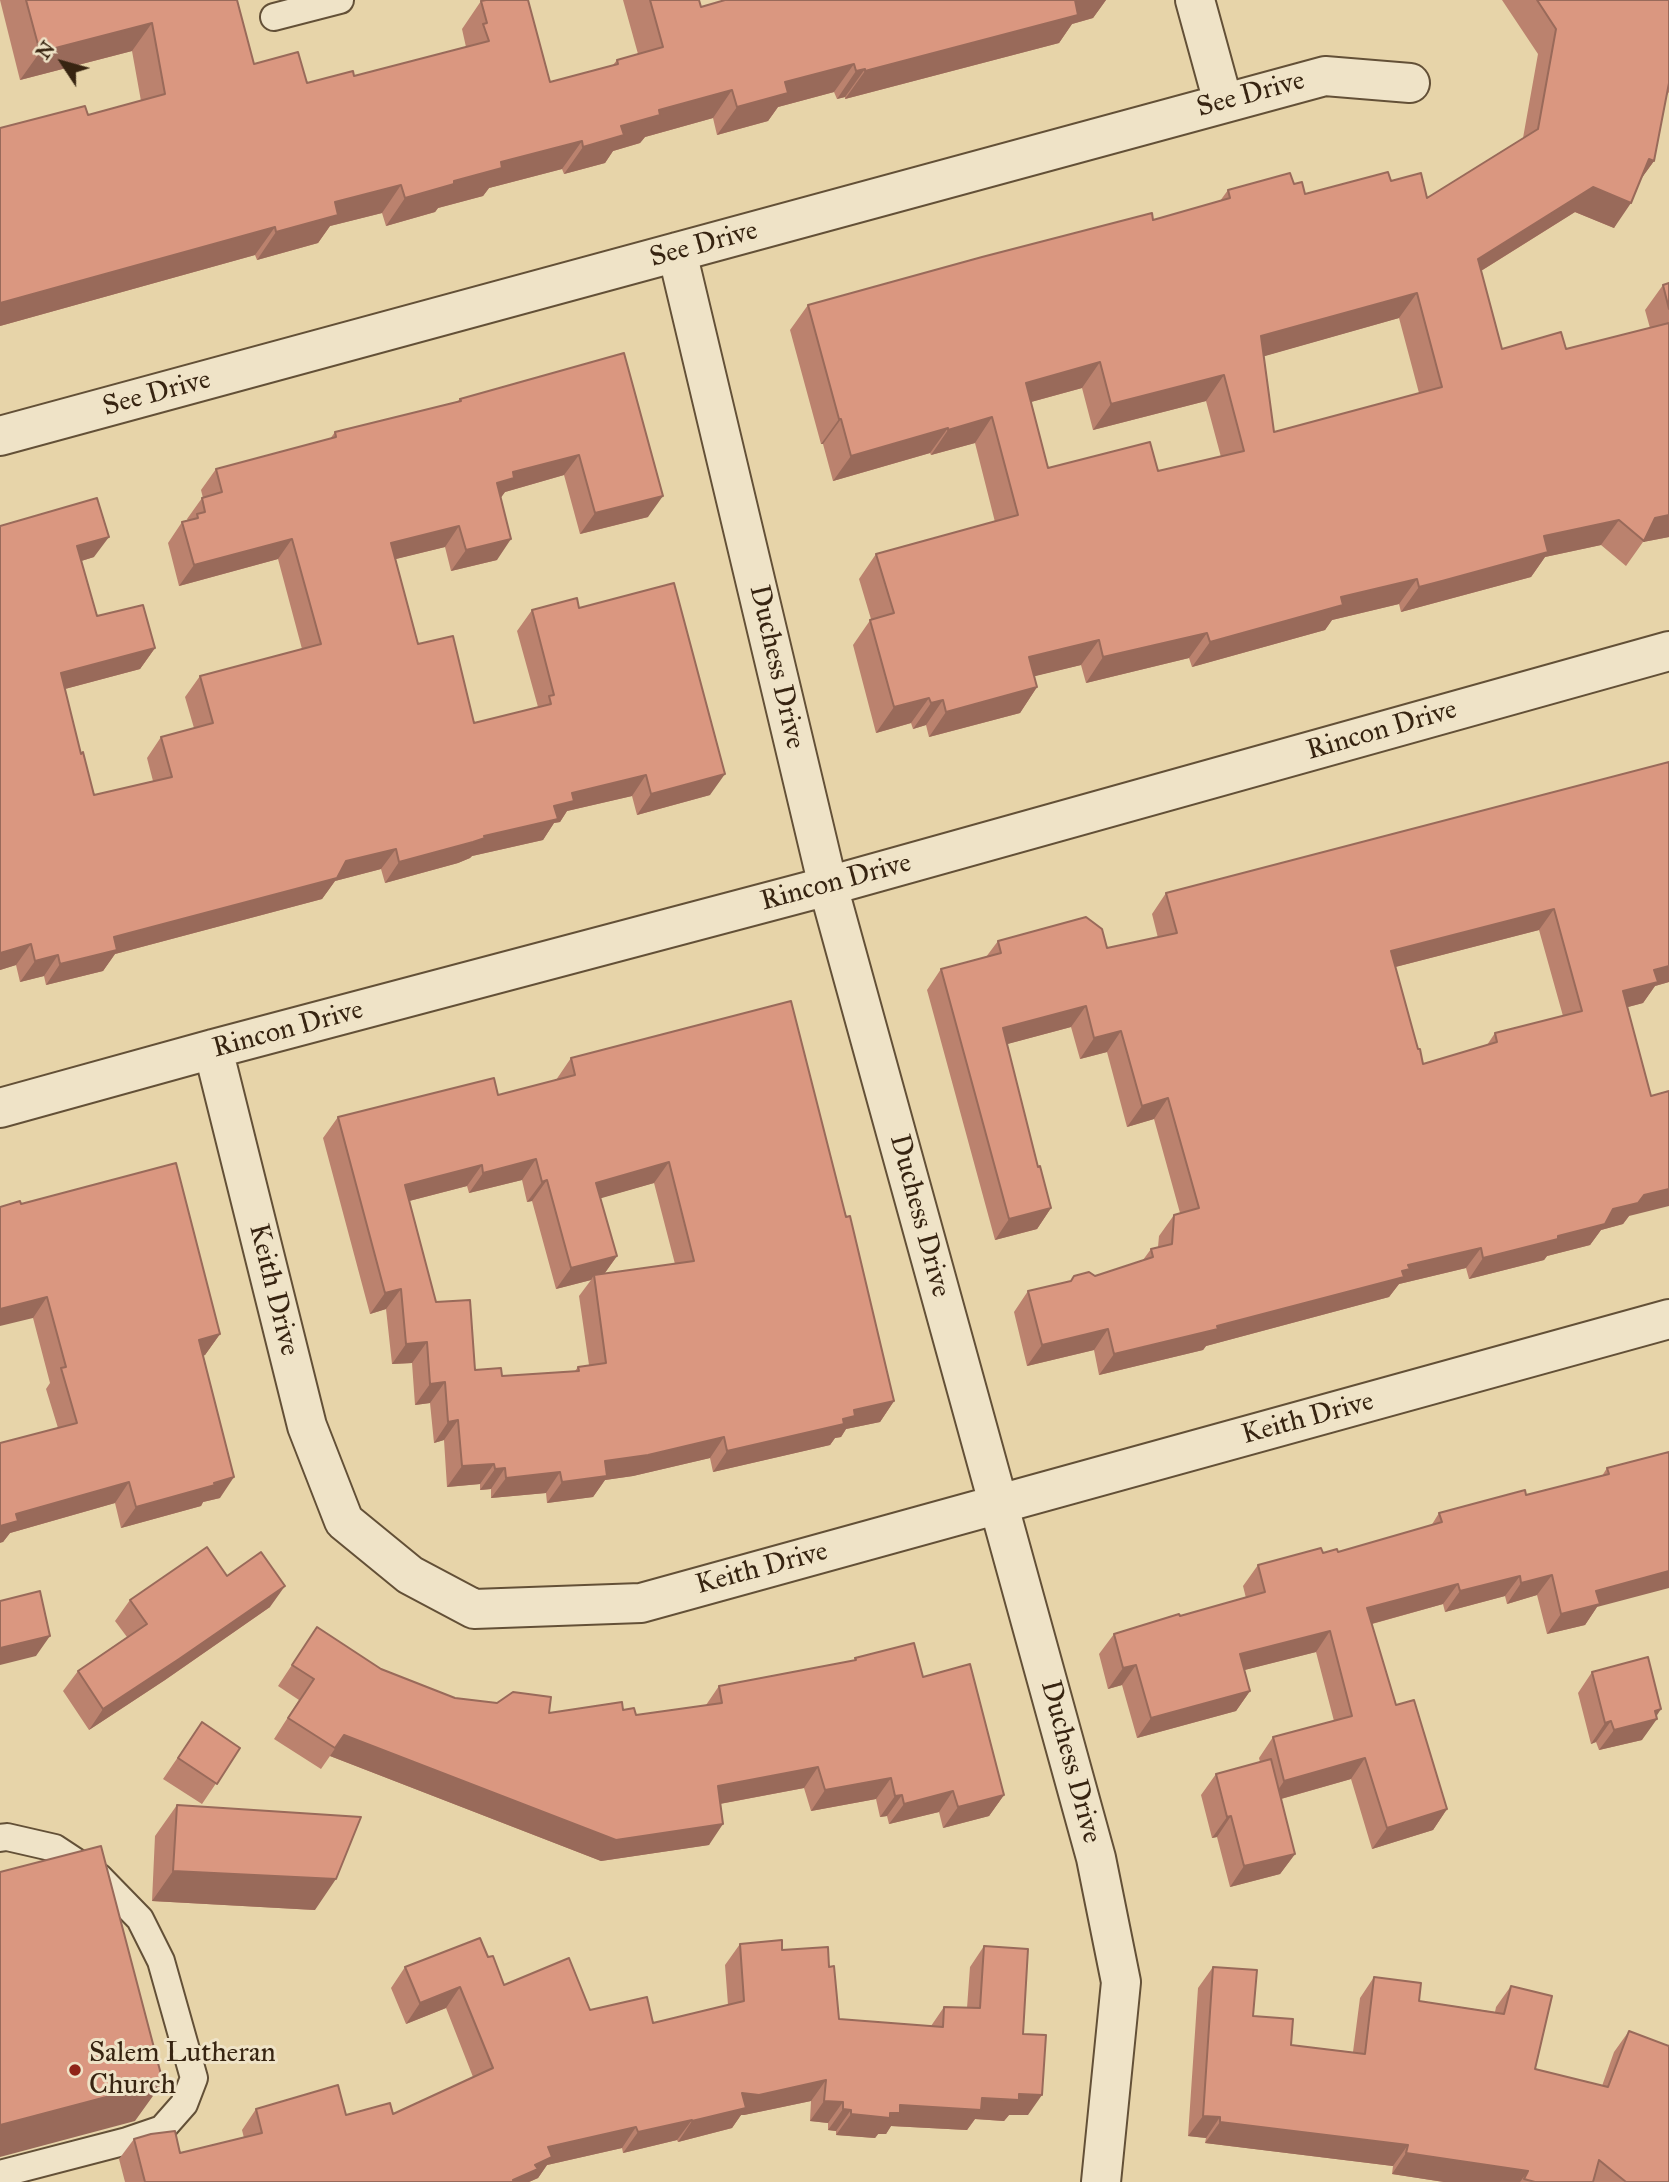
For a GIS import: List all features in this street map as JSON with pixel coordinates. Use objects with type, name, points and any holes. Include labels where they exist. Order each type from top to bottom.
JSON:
[{"type":"street","points":[[1195,0],[1223,102]]},
{"type":"street","name":"See Drive","points":[[0,436],[1325,76],[1410,83]]},
{"type":"street","name":"Duchess Drive","points":[[677,252],[828,886],[1096,1858],[1121,1982],[1101,2182]]},
{"type":"street","name":"Rincon Drive","points":[[0,1108],[828,886],[1669,651]]},
{"type":"street","name":"Keith Drive","points":[[213,1049],[307,1426],[344,1521],[410,1576],[474,1609],[640,1603],[1669,1319]]},
{"type":"lane","points":[[274,17],[340,0]]},
{"type":"lane","points":[[0,1838],[7,1837],[55,1848],[99,1877],[140,1919],[161,1961],[194,2078],[184,2104],[162,2129],[127,2141],[0,2174]]},
{"type":"building","points":[[26,0],[237,0],[254,64],[298,52],[307,83],[353,71],[354,76],[489,41],[483,24],[487,23],[481,1],[486,0],[528,0],[550,82],[618,64],[617,60],[663,47],[650,0],[699,0],[701,7],[725,0],[1075,0],[1078,15],[865,71],[856,71],[854,64],[785,82],[788,93],[737,107],[732,90],[659,110],[660,115],[621,126],[624,135],[583,147],[582,141],[501,162],[502,168],[405,198],[401,185],[335,202],[338,215],[276,232],[275,227],[0,303],[0,128],[85,106],[88,115],[165,94],[152,23],[40,52]]},
{"type":"building","points":[[1537,0],[1669,0],[1669,83],[1654,161],[1649,159],[1631,203],[1593,187],[1478,259],[1502,349],[1561,332],[1566,349],[1669,323],[1669,515],[1655,518],[1644,541],[1619,520],[1544,536],[1548,552],[1419,587],[1417,579],[1341,597],[1343,605],[1210,642],[1207,633],[1103,657],[1099,640],[1029,657],[1037,687],[946,712],[943,700],[931,703],[929,698],[894,707],[870,620],[894,613],[876,554],[1018,515],[992,417],[851,456],[808,305],[1152,213],[1153,220],[1230,198],[1228,190],[1290,173],[1294,184],[1302,182],[1305,194],[1388,172],[1391,181],[1421,173],[1427,198],[1538,129],[1556,29]],"holes":[[[1417,293],[1442,387],[1274,432],[1261,336]],[[1100,362],[1111,404],[1224,375],[1244,451],[1158,471],[1150,442],[1048,468],[1026,383]]]},
{"type":"building","points":[[1669,283],[1669,309],[1663,285]]},
{"type":"building","points":[[624,353],[663,496],[595,513],[579,455],[513,472],[514,478],[497,483],[511,539],[466,550],[459,526],[391,543],[418,644],[453,636],[474,723],[551,704],[549,696],[554,695],[532,610],[577,598],[579,608],[674,583],[725,774],[651,794],[646,775],[572,793],[574,801],[554,806],[558,819],[484,836],[485,838],[473,842],[399,862],[396,849],[346,861],[337,878],[114,937],[117,950],[60,964],[58,955],[35,961],[31,944],[0,953],[0,526],[97,498],[109,537],[77,546],[97,616],[143,605],[155,648],[61,673],[81,754],[83,752],[94,795],[172,777],[161,737],[213,723],[200,676],[321,644],[292,539],[194,565],[182,522],[198,518],[197,514],[205,512],[202,498],[222,492],[216,469],[336,437],[335,432],[461,401],[460,399]]},
{"type":"building","points":[[1669,762],[1669,966],[1654,970],[1658,982],[1623,991],[1651,1096],[1669,1091],[1669,1189],[1644,1195],[1638,1203],[1613,1209],[1605,1224],[1558,1236],[1558,1239],[1483,1258],[1481,1248],[1408,1265],[1410,1269],[1402,1271],[1404,1277],[1217,1326],[1218,1329],[1114,1354],[1108,1329],[1042,1345],[1028,1291],[1071,1281],[1074,1276],[1089,1272],[1095,1276],[1153,1257],[1151,1249],[1172,1244],[1174,1215],[1199,1208],[1168,1098],[1142,1106],[1121,1031],[1094,1038],[1086,1006],[1003,1028],[1051,1208],[1009,1219],[941,969],[1001,953],[998,941],[1086,917],[1102,929],[1107,948],[1177,933],[1166,893]],"holes":[[[1554,909],[1582,1011],[1495,1033],[1497,1042],[1423,1064],[1391,951]]]},
{"type":"building","points":[[791,1001],[846,1217],[850,1216],[894,1401],[854,1410],[855,1416],[843,1419],[844,1424],[727,1451],[724,1437],[648,1455],[605,1461],[607,1476],[562,1482],[560,1472],[506,1478],[505,1468],[495,1469],[494,1464],[462,1466],[458,1420],[448,1422],[445,1382],[430,1384],[427,1342],[406,1344],[401,1289],[385,1293],[338,1117],[494,1078],[498,1095],[575,1075],[571,1058]],"holes":[[[536,1159],[542,1182],[547,1180],[571,1268],[617,1256],[596,1183],[669,1162],[694,1261],[594,1275],[606,1363],[578,1367],[579,1371],[502,1376],[501,1368],[475,1370],[470,1300],[436,1302],[405,1185],[482,1165],[483,1173]]]},
{"type":"building","points":[[176,1163],[220,1334],[199,1340],[234,1477],[136,1507],[129,1482],[16,1514],[18,1521],[0,1526],[0,1443],[77,1423],[61,1368],[66,1367],[47,1297],[0,1309],[0,1207],[20,1201],[21,1204]]},
{"type":"building","points":[[1669,1452],[1669,1571],[1596,1591],[1600,1604],[1561,1614],[1552,1575],[1521,1583],[1520,1576],[1460,1591],[1458,1584],[1367,1608],[1396,1705],[1414,1700],[1447,1809],[1387,1828],[1365,1758],[1284,1781],[1273,1737],[1352,1716],[1330,1631],[1240,1654],[1250,1691],[1151,1718],[1136,1665],[1123,1668],[1114,1634],[1265,1592],[1258,1565],[1321,1548],[1323,1553],[1337,1549],[1338,1552],[1442,1522],[1439,1513],[1525,1490],[1526,1495],[1609,1474],[1607,1468]]},
{"type":"building","points":[[207,1547],[227,1576],[261,1552],[285,1586],[103,1709],[78,1671],[147,1624],[130,1600]]},
{"type":"building","points":[[40,1591],[50,1636],[0,1648],[0,1601]]},
{"type":"building","points":[[317,1627],[381,1669],[455,1698],[497,1703],[513,1692],[551,1697],[549,1713],[622,1702],[623,1710],[634,1708],[636,1715],[722,1703],[719,1686],[856,1660],[855,1658],[914,1643],[923,1677],[970,1664],[1004,1795],[958,1807],[953,1791],[904,1804],[902,1795],[895,1796],[891,1778],[825,1790],[818,1767],[718,1786],[723,1824],[616,1840],[344,1735],[335,1748],[288,1718],[314,1679],[292,1665]]},
{"type":"building","points":[[1648,1657],[1661,1709],[1655,1711],[1657,1719],[1614,1730],[1611,1721],[1605,1723],[1592,1672]]},
{"type":"building","points":[[202,1722],[240,1748],[217,1784],[178,1758]]},
{"type":"building","points":[[1271,1759],[1295,1854],[1244,1866],[1231,1816],[1227,1817],[1216,1774]]},
{"type":"building","points":[[177,1805],[361,1817],[336,1879],[173,1871]]},
{"type":"building","points":[[101,1846],[163,2082],[0,2125],[0,1872]]},
{"type":"building","points":[[480,1938],[488,1957],[493,1956],[504,1985],[569,1958],[590,2010],[647,1997],[653,2023],[744,2001],[740,1944],[782,1940],[782,1950],[828,1947],[829,1967],[834,1966],[839,2019],[943,2027],[944,2007],[980,2008],[984,1946],[1028,1949],[1023,2034],[1046,2035],[1042,2095],[1019,2094],[1019,2100],[982,2098],[981,2110],[900,2105],[900,2113],[890,2113],[890,2118],[851,2114],[851,2110],[843,2109],[843,2102],[824,2101],[826,2080],[759,2095],[742,2093],[746,2108],[638,2132],[636,2127],[548,2147],[552,2157],[535,2165],[538,2169],[513,2180],[514,2182],[145,2182],[134,2139],[175,2131],[180,2153],[262,2133],[256,2109],[338,2085],[346,2115],[390,2103],[393,2114],[493,2068],[460,1987],[420,2003],[405,1967]]},
{"type":"building","points":[[1213,1967],[1257,1970],[1253,2016],[1293,2019],[1291,2045],[1365,2054],[1374,1977],[1421,1983],[1419,2001],[1504,2014],[1511,1986],[1552,1996],[1535,2069],[1608,2087],[1629,2031],[1669,2046],[1669,2182],[1626,2182],[1599,2160],[1593,2182],[1535,2182],[1524,2179],[1528,2171],[1406,2153],[1408,2145],[1220,2122],[1220,2117],[1203,2116]]},
{"type":"place","name":"Salem Lutheran Church","points":[[75,2070]]}]
